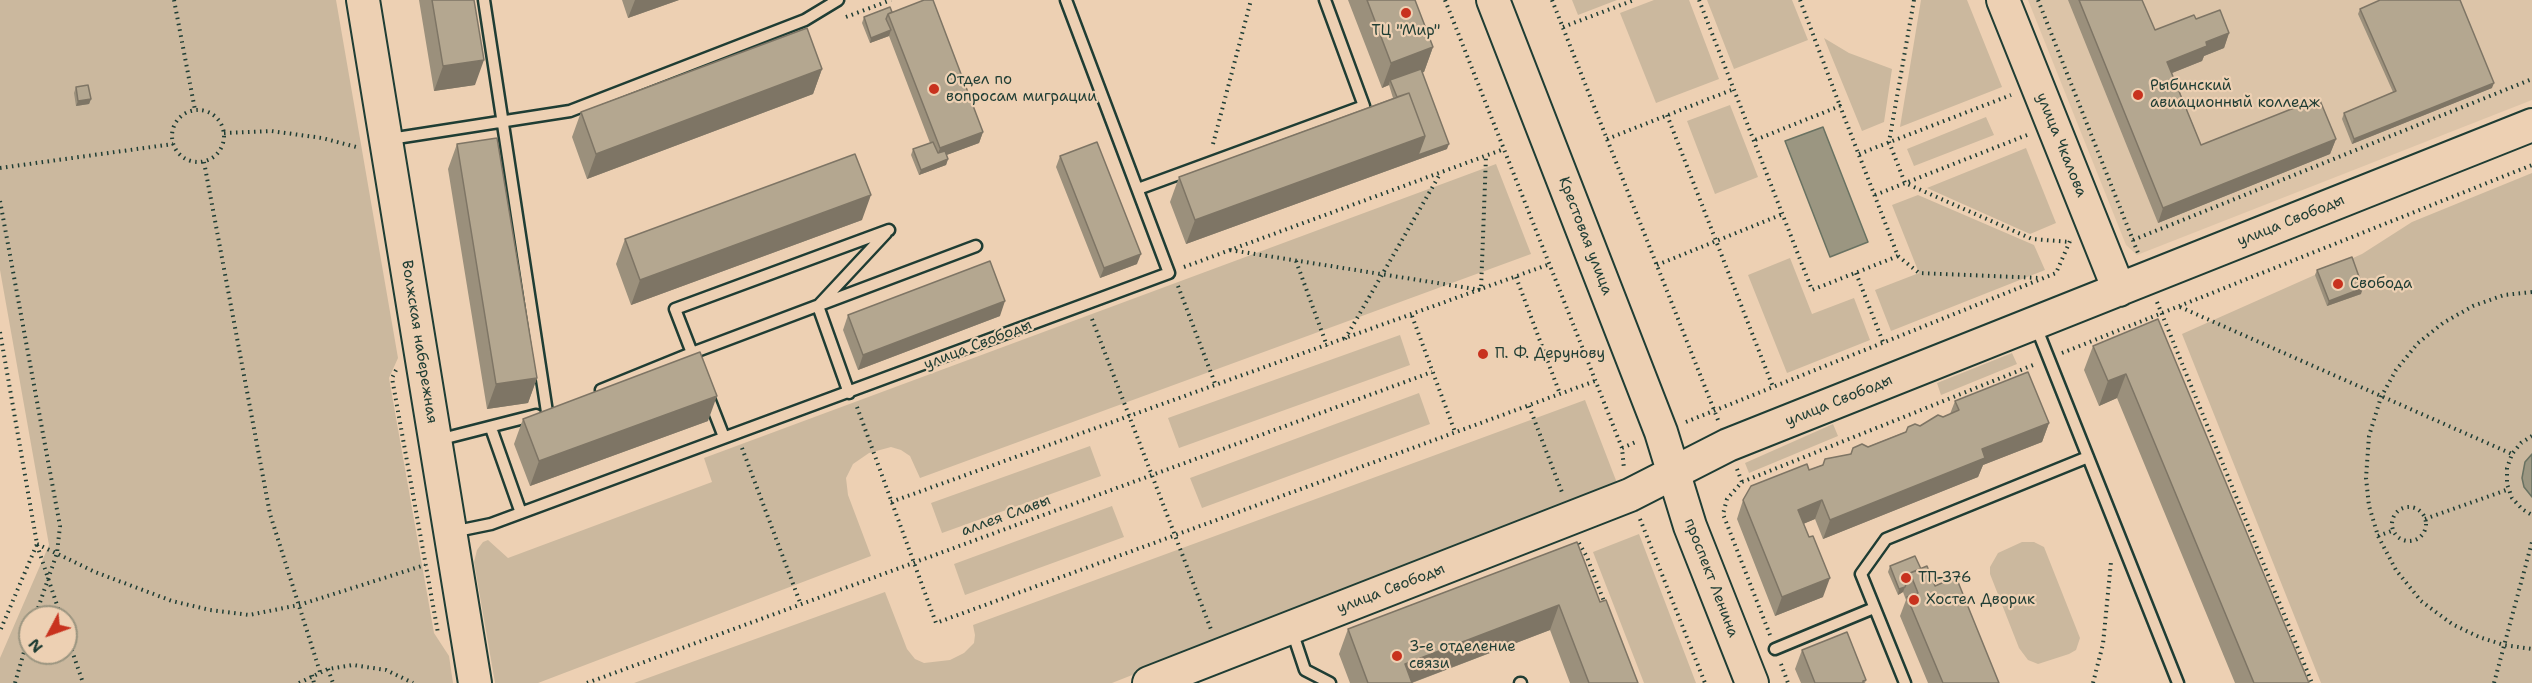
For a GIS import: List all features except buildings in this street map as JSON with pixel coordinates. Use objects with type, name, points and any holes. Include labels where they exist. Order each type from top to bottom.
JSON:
[{"type":"street","name":"Волжская набережная","points":[[363,0],[377,145],[435,441],[475,683]]},
{"type":"street","name":"Крестовая улица","points":[[1493,0],[1661,432],[1673,473]]},
{"type":"street","name":"улица Чкалова","points":[[2003,0],[2119,290]]},
{"type":"street","name":"улица Свободы","points":[[1149,683],[1291,628],[1575,530],[1630,495],[1728,445],[2532,125]]},
{"type":"street","name":"проспект Ленина","points":[[1673,473],[1690,526],[1752,683]]},
{"type":"lane","points":[[435,441],[491,428],[551,410],[484,0]]},
{"type":"lane","points":[[377,145],[502,120],[570,111],[805,20],[838,0]]},
{"type":"lane","points":[[1066,0],[1171,272]]},
{"type":"lane","points":[[1138,189],[1364,106],[1324,0]]},
{"type":"lane","points":[[724,437],[675,309],[889,230],[818,306]]},
{"type":"lane","points":[[592,394],[692,353],[976,246]]},
{"type":"lane","name":"улица Свободы","points":[[449,533],[491,524],[1171,272]]},
{"type":"lane","points":[[818,306],[850,392]]},
{"type":"lane","points":[[2035,324],[2178,683]]},
{"type":"lane","points":[[491,428],[521,513]]},
{"type":"lane","points":[[1905,683],[1861,574],[1886,539],[2088,457]]},
{"type":"lane","points":[[1775,649],[1874,608]]},
{"type":"lane","points":[[1291,628],[1305,670],[1303,683]]},
{"type":"lane","points":[[1305,670],[1330,683]]},
{"type":"path","points":[[174,0],[195,110]]},
{"type":"path","points":[[837,21],[891,0]]},
{"type":"path","points":[[1208,164],[1251,0]]},
{"type":"path","points":[[1445,0],[1622,448],[1625,480],[1630,495],[1705,683]]},
{"type":"path","points":[[1552,0],[1715,413]]},
{"type":"path","points":[[1563,27],[1634,0]]},
{"type":"path","points":[[1699,0],[1812,290],[1898,256]]},
{"type":"path","points":[[1800,0],[1898,256],[1919,273],[2042,278]]},
{"type":"path","points":[[1914,0],[1889,142],[1905,183],[2032,239],[2070,242]]},
{"type":"path","points":[[2038,0],[2162,314],[2312,683]]},
{"type":"path","points":[[2133,240],[2532,79]]},
{"type":"path","points":[[1607,139],[1734,89]]},
{"type":"path","points":[[1859,154],[2011,95]]},
{"type":"path","points":[[1755,140],[1840,106]]},
{"type":"path","points":[[195,110],[209,112],[217,117],[224,134],[220,151],[213,158],[204,162],[189,161],[182,157],[172,144],[171,135],[177,120],[183,114],[195,110]]},
{"type":"path","points":[[1667,115],[1773,387]]},
{"type":"path","points":[[224,134],[271,131],[377,145]]},
{"type":"path","points":[[1875,195],[2027,135]]},
{"type":"path","points":[[0,168],[172,144]]},
{"type":"path","points":[[1215,386],[1171,272],[1504,149]]},
{"type":"path","points":[[1481,290],[1486,156]]},
{"type":"path","points":[[204,162],[270,514],[320,672]]},
{"type":"path","points":[[1788,683],[1723,514],[1727,499],[1742,482],[2532,165]]},
{"type":"path","points":[[1345,340],[1441,173]]},
{"type":"path","points":[[0,201],[60,526],[57,553],[39,605]]},
{"type":"path","points":[[1657,266],[1783,214]]},
{"type":"path","points":[[1230,250],[1481,290]]},
{"type":"path","points":[[1296,261],[1327,346]]},
{"type":"path","points":[[891,502],[1412,316],[1550,264]]},
{"type":"path","points":[[1856,273],[1883,342]]},
{"type":"path","points":[[1707,413],[1715,413],[1773,387],[2056,273]]},
{"type":"path","points":[[1516,277],[1560,394]]},
{"type":"path","points":[[2532,292],[2505,295],[2473,306],[2443,323],[2418,343],[2403,361],[2381,397],[2369,436],[2366,478],[2369,506],[2378,536],[2396,570],[2421,601],[2452,624],[2479,638],[2532,649]]},
{"type":"path","points":[[1086,304],[1221,655]]},
{"type":"path","points":[[2180,307],[2512,454]]},
{"type":"path","points":[[1412,316],[1455,432]]},
{"type":"path","points":[[0,332],[37,544],[57,605]]},
{"type":"path","name":"аллея Славы","points":[[587,683],[1432,372]]},
{"type":"path","points":[[850,392],[936,623],[1595,381]]},
{"type":"path","points":[[1529,406],[1575,530],[1608,610]]},
{"type":"path","points":[[736,433],[801,605]]},
{"type":"path","points":[[2532,436],[2521,443],[2512,454],[2507,468],[2512,498],[2522,509],[2532,515]]},
{"type":"path","points":[[2425,519],[2509,489]]},
{"type":"path","points":[[2404,508],[2414,508],[2423,514],[2425,530],[2418,538],[2407,540],[2401,538],[2394,530],[2395,514],[2404,508]]},
{"type":"path","points":[[2093,683],[2103,644],[2110,568],[2117,529]]},
{"type":"path","points":[[2378,536],[2394,530]]},
{"type":"path","points":[[2494,683],[2532,542]]},
{"type":"path","points":[[37,544],[122,584],[172,601],[210,610],[249,615],[299,605],[425,565]]},
{"type":"path","points":[[0,631],[37,544]]},
{"type":"path","points":[[15,683],[20,665]]},
{"type":"path","points":[[77,665],[83,683]]},
{"type":"path","points":[[299,683],[328,669],[344,666],[370,666],[386,670],[413,683]]},
{"type":"path","points":[[328,669],[333,683]]},
{"type":"path","points":[[312,675],[315,683]]},
{"type":"shaded area","points":[[0,0],[336,0],[398,358],[389,378],[434,633],[449,656],[453,683],[0,683],[0,658],[18,616],[18,665],[78,665],[78,605],[23,605],[49,545],[0,270]]},
{"type":"shaded area","points":[[1572,0],[1617,0],[1578,15]]},
{"type":"shaded area","points":[[1654,0],[1689,0],[1719,79],[1656,103],[1620,13]]},
{"type":"shaded area","points":[[1707,0],[1792,0],[1808,40],[1734,69]]},
{"type":"shaded area","points":[[1921,0],[1967,0],[2002,87],[1900,127]]},
{"type":"shaded area","points":[[2028,0],[2532,0],[2532,100],[2137,255],[2126,245]]},
{"type":"shaded area","points":[[1824,38],[1849,53],[1892,69],[1884,122],[1862,131]]},
{"type":"shaded area","points":[[1730,105],[1758,177],[1715,194],[1687,121]]},
{"type":"shaded area","points":[[1986,117],[1994,135],[1914,166],[1907,149]]},
{"type":"shaded area","points":[[1823,127],[1868,242],[1830,257],[1785,141]]},
{"type":"shaded area","points":[[2026,148],[2056,223],[2030,234],[1927,188]]},
{"type":"shaded area","points":[[1496,164],[1531,254],[920,478],[910,456],[901,450],[891,447],[869,453],[853,464],[846,478],[848,495],[871,556],[538,683],[495,683],[474,562],[477,550],[483,542],[488,540],[508,558],[712,482],[704,458]]},
{"type":"shaded area","points":[[2532,173],[2532,683],[2321,683],[2182,334],[2362,254],[2412,222]]},
{"type":"shaded area","points":[[1918,195],[2034,245],[2045,270],[1891,331],[1875,290],[1919,273],[1892,205]]},
{"type":"shaded area","points":[[1790,258],[1812,314],[1854,298],[1870,340],[1787,373],[1748,275]]},
{"type":"shaded area","points":[[1400,335],[1410,365],[1179,448],[1168,418]]},
{"type":"shaded area","points":[[2012,353],[2017,364],[1941,395],[1937,383]]},
{"type":"shaded area","points":[[1419,393],[1430,424],[1202,508],[1190,478]]},
{"type":"shaded area","points":[[1585,400],[1617,483],[1112,683],[634,683],[885,592],[907,649],[915,659],[924,663],[950,660],[964,653],[974,643],[973,625]]},
{"type":"shaded area","points":[[1833,424],[1838,436],[1749,473],[1745,463]]},
{"type":"shaded area","points":[[1090,446],[1101,476],[942,533],[931,503]]},
{"type":"shaded area","points":[[2532,454],[2532,497],[2524,487],[2522,478],[2525,462]]},
{"type":"shaded area","points":[[1112,506],[1124,537],[965,595],[954,564]]},
{"type":"shaded area","points":[[1639,534],[1696,683],[1644,683],[1593,552]]},
{"type":"shaded area","points":[[2022,542],[2034,542],[2044,547],[2080,638],[2076,650],[2038,664],[2028,660],[2019,648],[1990,574],[1990,567],[1998,553]]},
{"type":"place","name":"ТЦ \"Мир\"","points":[[1406,13]]},
{"type":"place","name":"Отдел по вопросам миграции","points":[[934,89]]},
{"type":"place","name":"Рыбинский авиационный колледж","points":[[2138,95]]},
{"type":"place","name":"Свобода","points":[[2338,284]]},
{"type":"place","name":"П. Ф. Дерунову","points":[[1483,354]]},
{"type":"place","name":"ТП-376","points":[[1906,578]]},
{"type":"place","name":"Хостел Дворик","points":[[1914,600]]},
{"type":"place","name":"3-е отделение связи","points":[[1397,656]]}]
